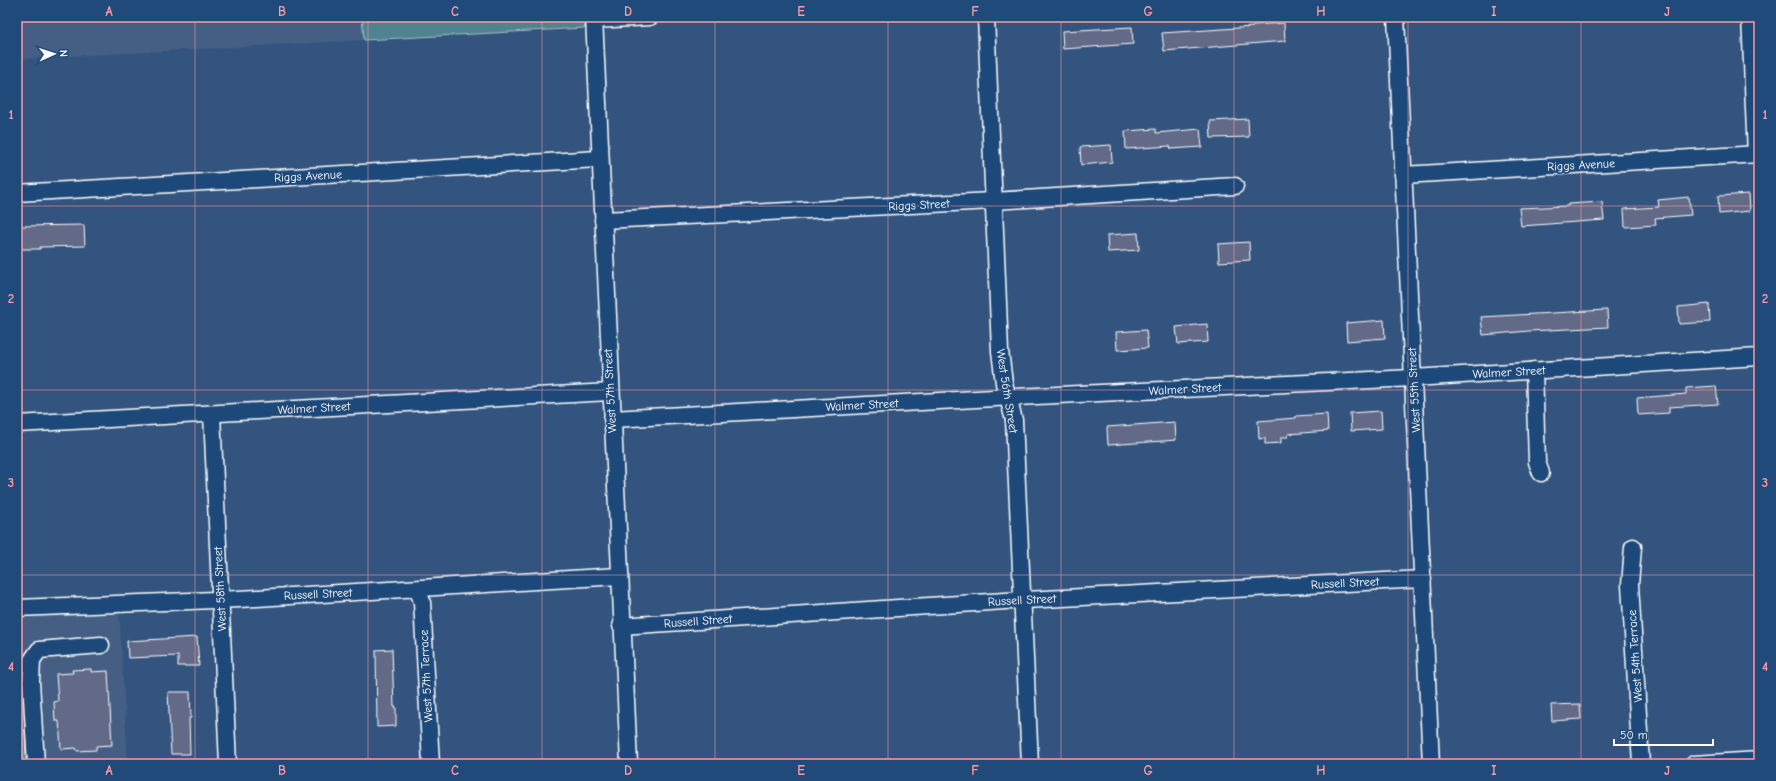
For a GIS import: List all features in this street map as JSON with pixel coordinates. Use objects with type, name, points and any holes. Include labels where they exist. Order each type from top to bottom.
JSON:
[{"type":"street","points":[[594,18],[650,17]]},
{"type":"street","name":"West 56th Street","points":[[986,17],[1000,350],[1008,398],[1014,420],[1030,764]]},
{"type":"street","name":"West 55th Street","points":[[1396,17],[1431,764]]},
{"type":"street","points":[[1750,17],[1758,155]]},
{"type":"street","name":"West 57th Street","points":[[594,18],[599,159],[629,764]]},
{"type":"street","name":"Riggs Avenue","points":[[1403,175],[1758,155]]},
{"type":"street","name":"Riggs Avenue","points":[[17,192],[599,159]]},
{"type":"street","name":"Riggs Street","points":[[603,220],[993,201],[1235,186]]},
{"type":"street","name":"Walmer Street","points":[[612,419],[1413,378],[1759,357]]},
{"type":"street","points":[[1534,370],[1537,462],[1541,474]]},
{"type":"street","name":"Walmer Street","points":[[17,424],[610,392]]},
{"type":"street","name":"West 58th Street","points":[[212,414],[228,764]]},
{"type":"street","name":"West 54th Terrace","points":[[1633,547],[1630,585],[1641,764]]},
{"type":"street","name":"Russell Street","points":[[17,608],[418,590],[619,576]]},
{"type":"street","name":"Russell Street","points":[[621,626],[1023,600],[1422,579]]},
{"type":"street","name":"West 57th Terrace","points":[[418,590],[422,602],[431,764]]},
{"type":"street","points":[[36,764],[31,682],[32,660],[39,650],[102,645]]},
{"type":"street","points":[[1694,764],[1759,760],[1759,764]]},
{"type":"shaded area","points":[[17,17],[362,17],[364,40],[17,59]]},
{"type":"shaded area","points":[[119,609],[128,764],[17,764],[17,614]]},
{"type":"green space","points":[[362,17],[584,17],[585,28],[364,40]]},
{"type":"green space","points":[[17,697],[21,698],[24,703],[26,764],[23,764],[23,751],[17,752]]},
{"type":"building","points":[[1284,23],[1285,41],[1164,51],[1162,33],[1253,27],[1253,25]]},
{"type":"building","points":[[1132,27],[1133,44],[1063,49],[1062,31]]},
{"type":"building","points":[[1248,119],[1249,137],[1211,138],[1210,121]]},
{"type":"building","points":[[1156,129],[1156,133],[1200,129],[1202,147],[1171,149],[1170,146],[1126,149],[1125,131]]},
{"type":"building","points":[[1111,145],[1112,162],[1081,165],[1080,147]]},
{"type":"building","points":[[1749,194],[1750,211],[1719,214],[1718,196]]},
{"type":"building","points":[[1689,197],[1691,215],[1655,218],[1656,225],[1625,227],[1624,209],[1659,207],[1658,200]]},
{"type":"building","points":[[1602,202],[1604,220],[1521,226],[1519,208],[1568,206],[1568,204]]},
{"type":"building","points":[[84,225],[85,246],[17,249],[17,226]]},
{"type":"building","points":[[1138,233],[1139,250],[1108,252],[1107,235]]},
{"type":"building","points":[[1249,242],[1250,260],[1219,262],[1218,244]]},
{"type":"building","points":[[1709,304],[1710,322],[1679,324],[1678,307]]},
{"type":"building","points":[[1607,310],[1608,327],[1483,335],[1481,317]]},
{"type":"building","points":[[1384,320],[1385,338],[1347,341],[1346,323]]},
{"type":"building","points":[[1207,324],[1208,342],[1178,344],[1176,327]]},
{"type":"building","points":[[1146,330],[1148,348],[1117,350],[1116,332]]},
{"type":"building","points":[[1716,386],[1718,404],[1669,407],[1669,413],[1638,415],[1637,398],[1686,394],[1686,388]]},
{"type":"building","points":[[1381,411],[1382,429],[1351,431],[1350,413]]},
{"type":"building","points":[[1327,414],[1328,431],[1288,434],[1288,437],[1281,437],[1281,443],[1265,444],[1265,438],[1259,439],[1258,421]]},
{"type":"building","points":[[1175,422],[1176,440],[1108,445],[1107,427]]},
{"type":"building","points":[[197,637],[199,666],[178,666],[178,656],[128,658],[127,641]]},
{"type":"building","points":[[392,649],[396,726],[377,727],[376,650]]},
{"type":"building","points":[[91,669],[91,672],[108,671],[112,745],[96,746],[96,750],[77,751],[76,748],[61,749],[59,721],[55,721],[54,702],[58,701],[56,674],[73,673],[72,670]]},
{"type":"building","points":[[168,692],[190,692],[190,754],[171,754]]},
{"type":"building","points":[[1580,704],[1581,719],[1552,721],[1551,705]]}]
